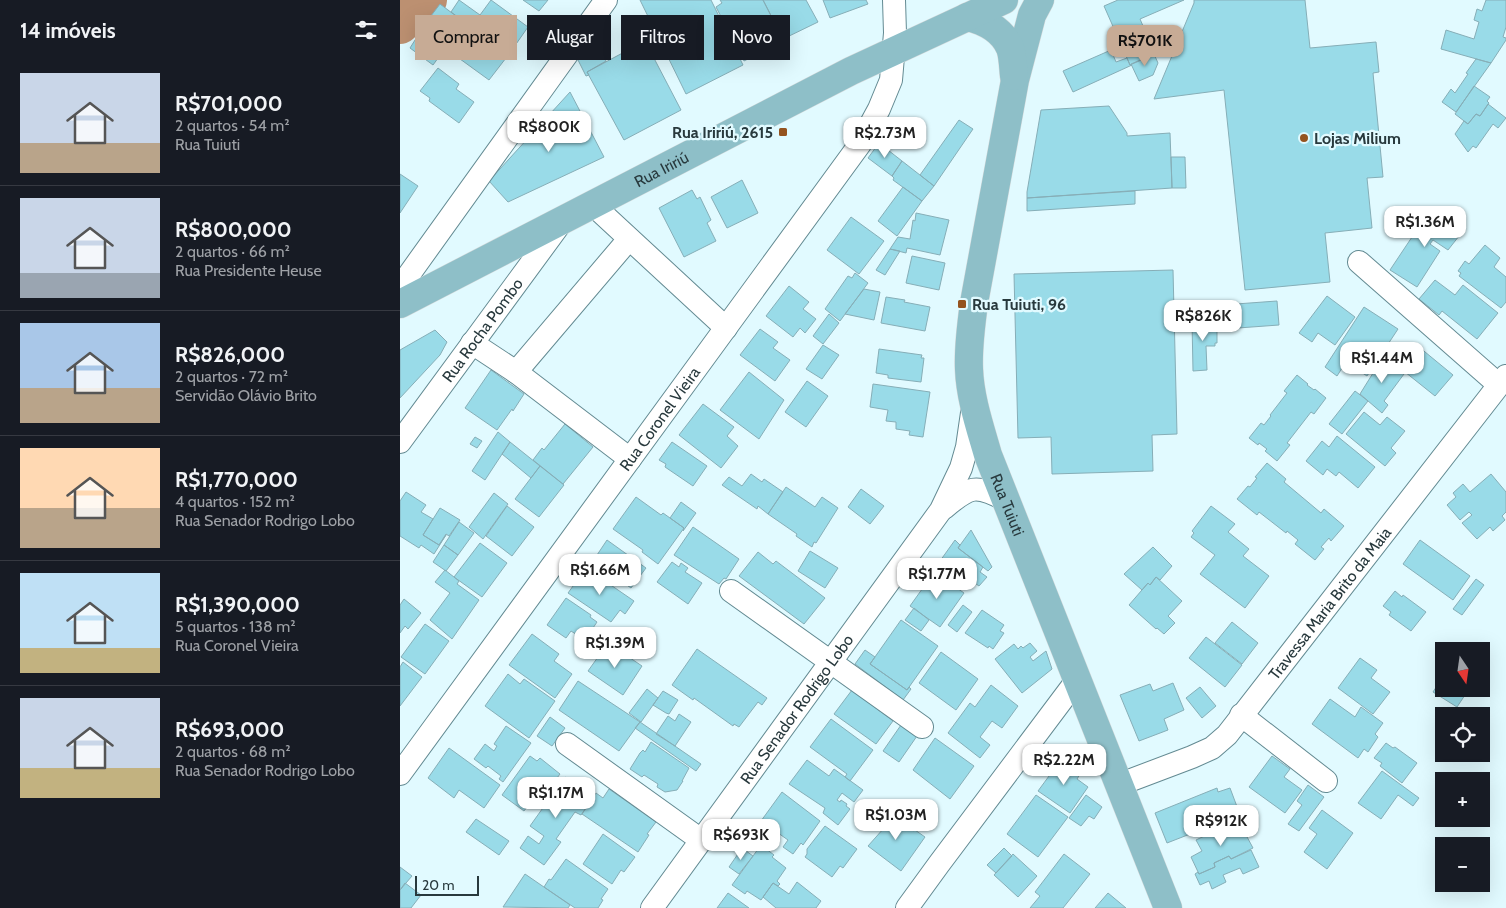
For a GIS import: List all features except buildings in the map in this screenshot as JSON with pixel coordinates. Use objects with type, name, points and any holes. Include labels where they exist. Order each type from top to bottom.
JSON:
[{"type":"main road","name":"Rua Iririú","points":[[400,304],[851,71],[1004,0]]},
{"type":"main road","name":"Rua Tuiuti","points":[[1040,0],[1032,15],[1015,80],[974,303],[969,339],[969,369],[974,403],[988,455],[1168,908]]},
{"type":"main road","name":"Rua Tuiuti","points":[[967,17],[981,20],[1001,33],[1010,48],[1015,80]]},
{"type":"street","points":[[400,287],[606,0]]},
{"type":"street","name":"Rua Coronel Vieira","points":[[400,774],[860,144],[879,109],[891,80],[895,33],[894,0]]},
{"type":"street","points":[[592,204],[726,328]]},
{"type":"street","name":"Rua Rocha Pombo","points":[[400,442],[563,219]]},
{"type":"street","points":[[516,372],[629,239]]},
{"type":"street","points":[[1359,262],[1503,380]]},
{"type":"street","points":[[472,343],[516,372],[630,459]]},
{"type":"street","name":"Travessa Maria Brito da Maia","points":[[1118,784],[1192,757],[1212,748],[1227,735],[1503,380]]},
{"type":"street","name":"Rua Senador Rodrigo Lobo","points":[[652,908],[941,510],[961,468],[967,448],[974,403]]},
{"type":"street","name":"Rua Senador Rodrigo Lobo","points":[[941,510],[965,491],[977,489],[988,491],[1006,500]]},
{"type":"street","points":[[731,591],[922,727]]},
{"type":"street","points":[[907,908],[1077,680]]},
{"type":"street","points":[[1241,715],[1326,781]]},
{"type":"street","points":[[567,744],[702,840]]},
{"type":"waterway","points":[[400,25],[428,0]]},
{"type":"place","name":"Rua Iririú, 2615","points":[[783,132]]},
{"type":"place","name":"Lojas Milium","points":[[1304,138]]},
{"type":"place","name":"Rua Tuiuti, 96","points":[[962,304]]}]
